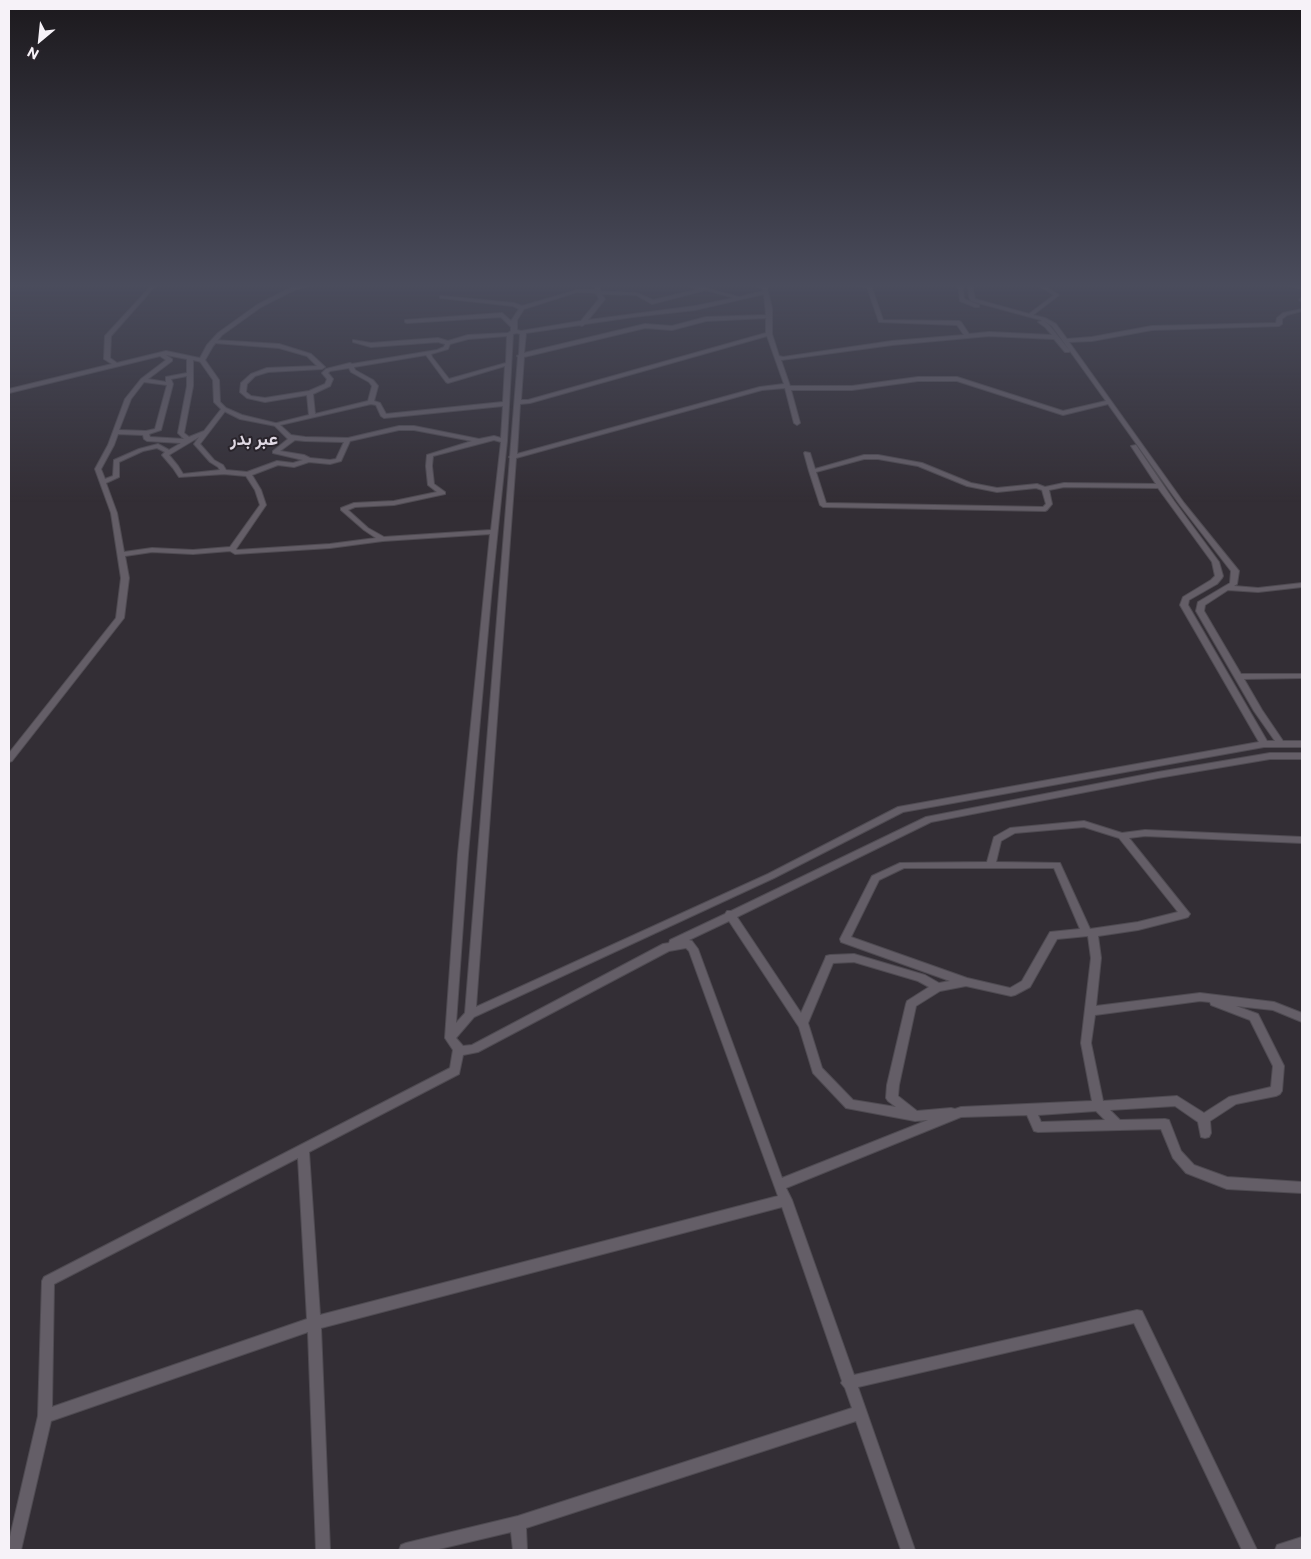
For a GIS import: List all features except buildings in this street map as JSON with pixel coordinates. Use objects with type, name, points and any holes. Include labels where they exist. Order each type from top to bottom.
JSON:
[{"type":"street","points":[[108,357],[108,359],[115,364]]},
{"type":"street","points":[[9,391],[149,357]]},
{"type":"street","points":[[9,759],[120,618],[125,578],[114,514],[98,469],[116,432],[124,408],[143,380],[170,360],[166,357]]},
{"type":"street","points":[[181,357],[202,360],[216,380],[217,402],[224,409],[240,417],[276,424],[371,402],[378,404],[384,416],[505,404]]},
{"type":"street","points":[[311,357],[322,367],[260,371],[252,375],[244,383],[244,392],[250,397],[265,400],[310,393],[328,385],[330,380],[325,373],[328,370],[402,357]]},
{"type":"street","points":[[429,357],[448,381],[508,364]]},
{"type":"street","points":[[510,357],[504,441],[493,532],[463,854],[450,1038],[459,1049],[465,1051],[474,1049],[730,914],[929,819],[1270,756],[1302,757]]},
{"type":"street","points":[[470,1014],[520,357]]},
{"type":"street","points":[[517,402],[528,402],[688,357]]},
{"type":"street","points":[[796,423],[777,357],[798,357]]},
{"type":"street","points":[[1071,357],[1106,403],[1160,486],[1215,562],[1219,576],[1214,582],[1186,599],[1184,606],[1264,744]]},
{"type":"street","points":[[1077,357],[1182,504],[1235,571],[1233,584],[1201,604],[1200,611],[1238,678],[1281,744]]},
{"type":"street","points":[[188,440],[181,433],[190,386],[190,358]]},
{"type":"street","points":[[350,366],[353,371],[371,381],[375,386],[371,402]]},
{"type":"street","points":[[116,432],[146,433],[158,430],[170,384],[168,378],[189,374]]},
{"type":"street","points":[[512,457],[762,388],[852,388],[918,379],[958,380],[1063,413],[1106,403]]},
{"type":"street","points":[[143,380],[170,384]]},
{"type":"street","points":[[310,393],[312,416]]},
{"type":"street","points":[[224,409],[197,444],[212,461],[221,466],[224,472]]},
{"type":"street","points":[[276,424],[289,437],[293,438],[348,440],[366,438],[399,428],[414,428],[482,440]]},
{"type":"street","points":[[206,432],[188,440],[165,455],[181,476],[224,472],[248,474],[277,463],[294,464],[308,460]]},
{"type":"street","points":[[146,433],[147,439],[188,440]]},
{"type":"street","points":[[293,438],[274,452],[296,455],[308,460],[330,462],[339,460],[344,454],[348,440]]},
{"type":"street","points":[[383,539],[366,529],[343,509],[354,505],[394,503],[443,493],[431,485],[430,455],[482,440],[494,438],[504,441]]},
{"type":"street","points":[[103,482],[116,477],[116,461],[142,450],[158,446],[169,452]]},
{"type":"street","points":[[806,452],[823,505],[1045,509],[1049,504],[1045,489]]},
{"type":"street","points":[[812,471],[864,457],[878,457],[920,464],[969,485],[997,490],[1037,486],[1045,489],[1064,485],[1160,486]]},
{"type":"street","points":[[232,549],[263,505],[258,490],[248,474]]},
{"type":"street","points":[[121,554],[152,550],[210,552],[232,549],[235,552],[330,546],[383,539],[493,532]]},
{"type":"street","points":[[1228,588],[1258,590],[1302,585]]},
{"type":"street","points":[[1238,678],[1302,676]]},
{"type":"street","points":[[450,1038],[470,1014],[771,876],[901,808],[1264,744],[1302,744]]},
{"type":"street","points":[[991,864],[997,839],[1013,830],[1084,824],[1122,836],[1145,833],[1302,840]]},
{"type":"street","points":[[1117,1125],[1098,1106],[1086,1043],[1096,958],[1089,932],[1057,865],[903,865],[875,878],[844,939],[966,982],[1011,992],[1026,984],[1054,935],[1089,932],[1138,926],[1185,914],[1122,836]]},
{"type":"street","points":[[730,914],[802,1023],[817,1070],[850,1104],[915,1116],[1177,1101],[1204,1119]]},
{"type":"street","points":[[667,947],[688,944],[693,948],[786,1200],[848,1383],[908,1550]]},
{"type":"street","points":[[802,1023],[830,959],[854,958],[921,978],[938,987]]},
{"type":"street","points":[[915,1116],[892,1098],[893,1085],[911,1004],[938,987],[966,982]]},
{"type":"street","points":[[1090,1011],[1200,996],[1274,1006],[1302,1018]]},
{"type":"street","points":[[1200,996],[1254,1017],[1279,1066],[1276,1091],[1233,1100],[1204,1119]]},
{"type":"street","points":[[14,1550],[45,1416],[48,1281],[454,1072],[459,1049]]},
{"type":"street","points":[[1030,1110],[1038,1127],[1165,1124],[1177,1154],[1190,1169],[1227,1183],[1302,1188]]},
{"type":"street","points":[[779,1185],[961,1112]]},
{"type":"street","points":[[1204,1119],[1205,1133]]},
{"type":"street","points":[[303,1150],[314,1323],[323,1550]]},
{"type":"street","points":[[45,1416],[314,1323],[786,1200]]},
{"type":"street","points":[[848,1383],[1138,1316],[1250,1550]]},
{"type":"street","points":[[406,1550],[518,1523],[859,1413]]},
{"type":"street","points":[[518,1523],[520,1550]]},
{"type":"street","points":[[1282,1550],[1302,1544]]},
{"type":"district","name":"عبر بدر","points":[[254,439]]}]
